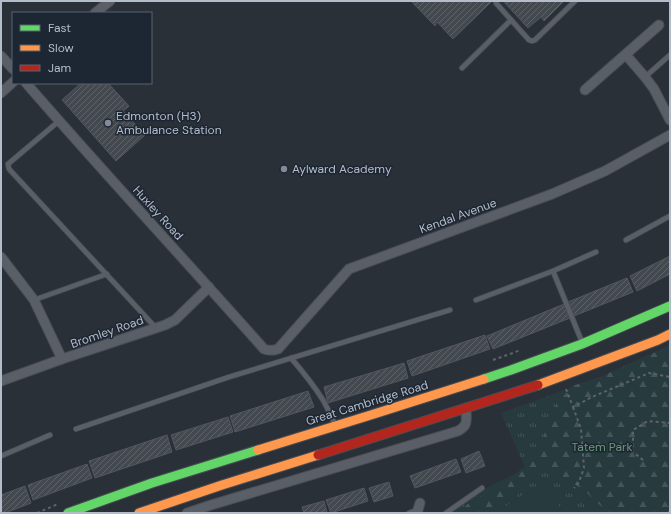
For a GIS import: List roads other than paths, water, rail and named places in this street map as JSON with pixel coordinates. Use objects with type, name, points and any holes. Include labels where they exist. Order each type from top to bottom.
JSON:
[{"type":"highway","name":"Great Cambridge Road","points":[[68,513],[145,485],[467,384],[582,344],[670,306]]},
{"type":"highway","points":[[138,513],[561,377],[670,334]]},
{"type":"street","points":[[96,12],[110,1]]},
{"type":"street","points":[[585,90],[659,25]]},
{"type":"street","points":[[626,55],[646,77],[670,120]]},
{"type":"street","points":[[1,56],[12,68]]},
{"type":"street","points":[[1,93],[12,83]]},
{"type":"street","name":"Huxley Road","points":[[27,84],[264,349],[268,351],[278,349]]},
{"type":"street","name":"Kendal Avenue","points":[[278,349],[349,269],[552,194],[605,171],[670,135]]},
{"type":"street","points":[[1,257],[34,300],[62,359]]},
{"type":"street","name":"Bromley Road","points":[[1,381],[165,325],[175,320],[209,287]]},
{"type":"street","points":[[187,513],[458,432],[464,428],[466,422],[466,408]]},
{"type":"lane","points":[[496,1],[496,3],[511,20],[529,40],[532,41],[535,40],[575,1]]},
{"type":"lane","points":[[462,68],[511,20]]},
{"type":"lane","points":[[646,77],[670,55]]},
{"type":"lane","points":[[59,121],[8,164],[9,169],[156,328]]},
{"type":"lane","points":[[626,240],[670,216]]},
{"type":"lane","points":[[476,300],[553,271],[596,252]]},
{"type":"lane","points":[[553,271],[582,344]]},
{"type":"lane","points":[[34,300],[107,274]]},
{"type":"lane","points":[[76,429],[229,377],[450,310]]},
{"type":"lane","points":[[291,358],[313,385],[332,416],[335,426]]},
{"type":"lane","points":[[1,456],[50,435]]},
{"type":"lane","points":[[446,513],[482,488]]},
{"type":"place","name":"Edmonton (H3) Ambulance Station","points":[[108,123]]},
{"type":"place","name":"Aylward Academy","points":[[284,169]]},
{"type":"park label","name":"Tatem Park","points":[[602,447]]}]
